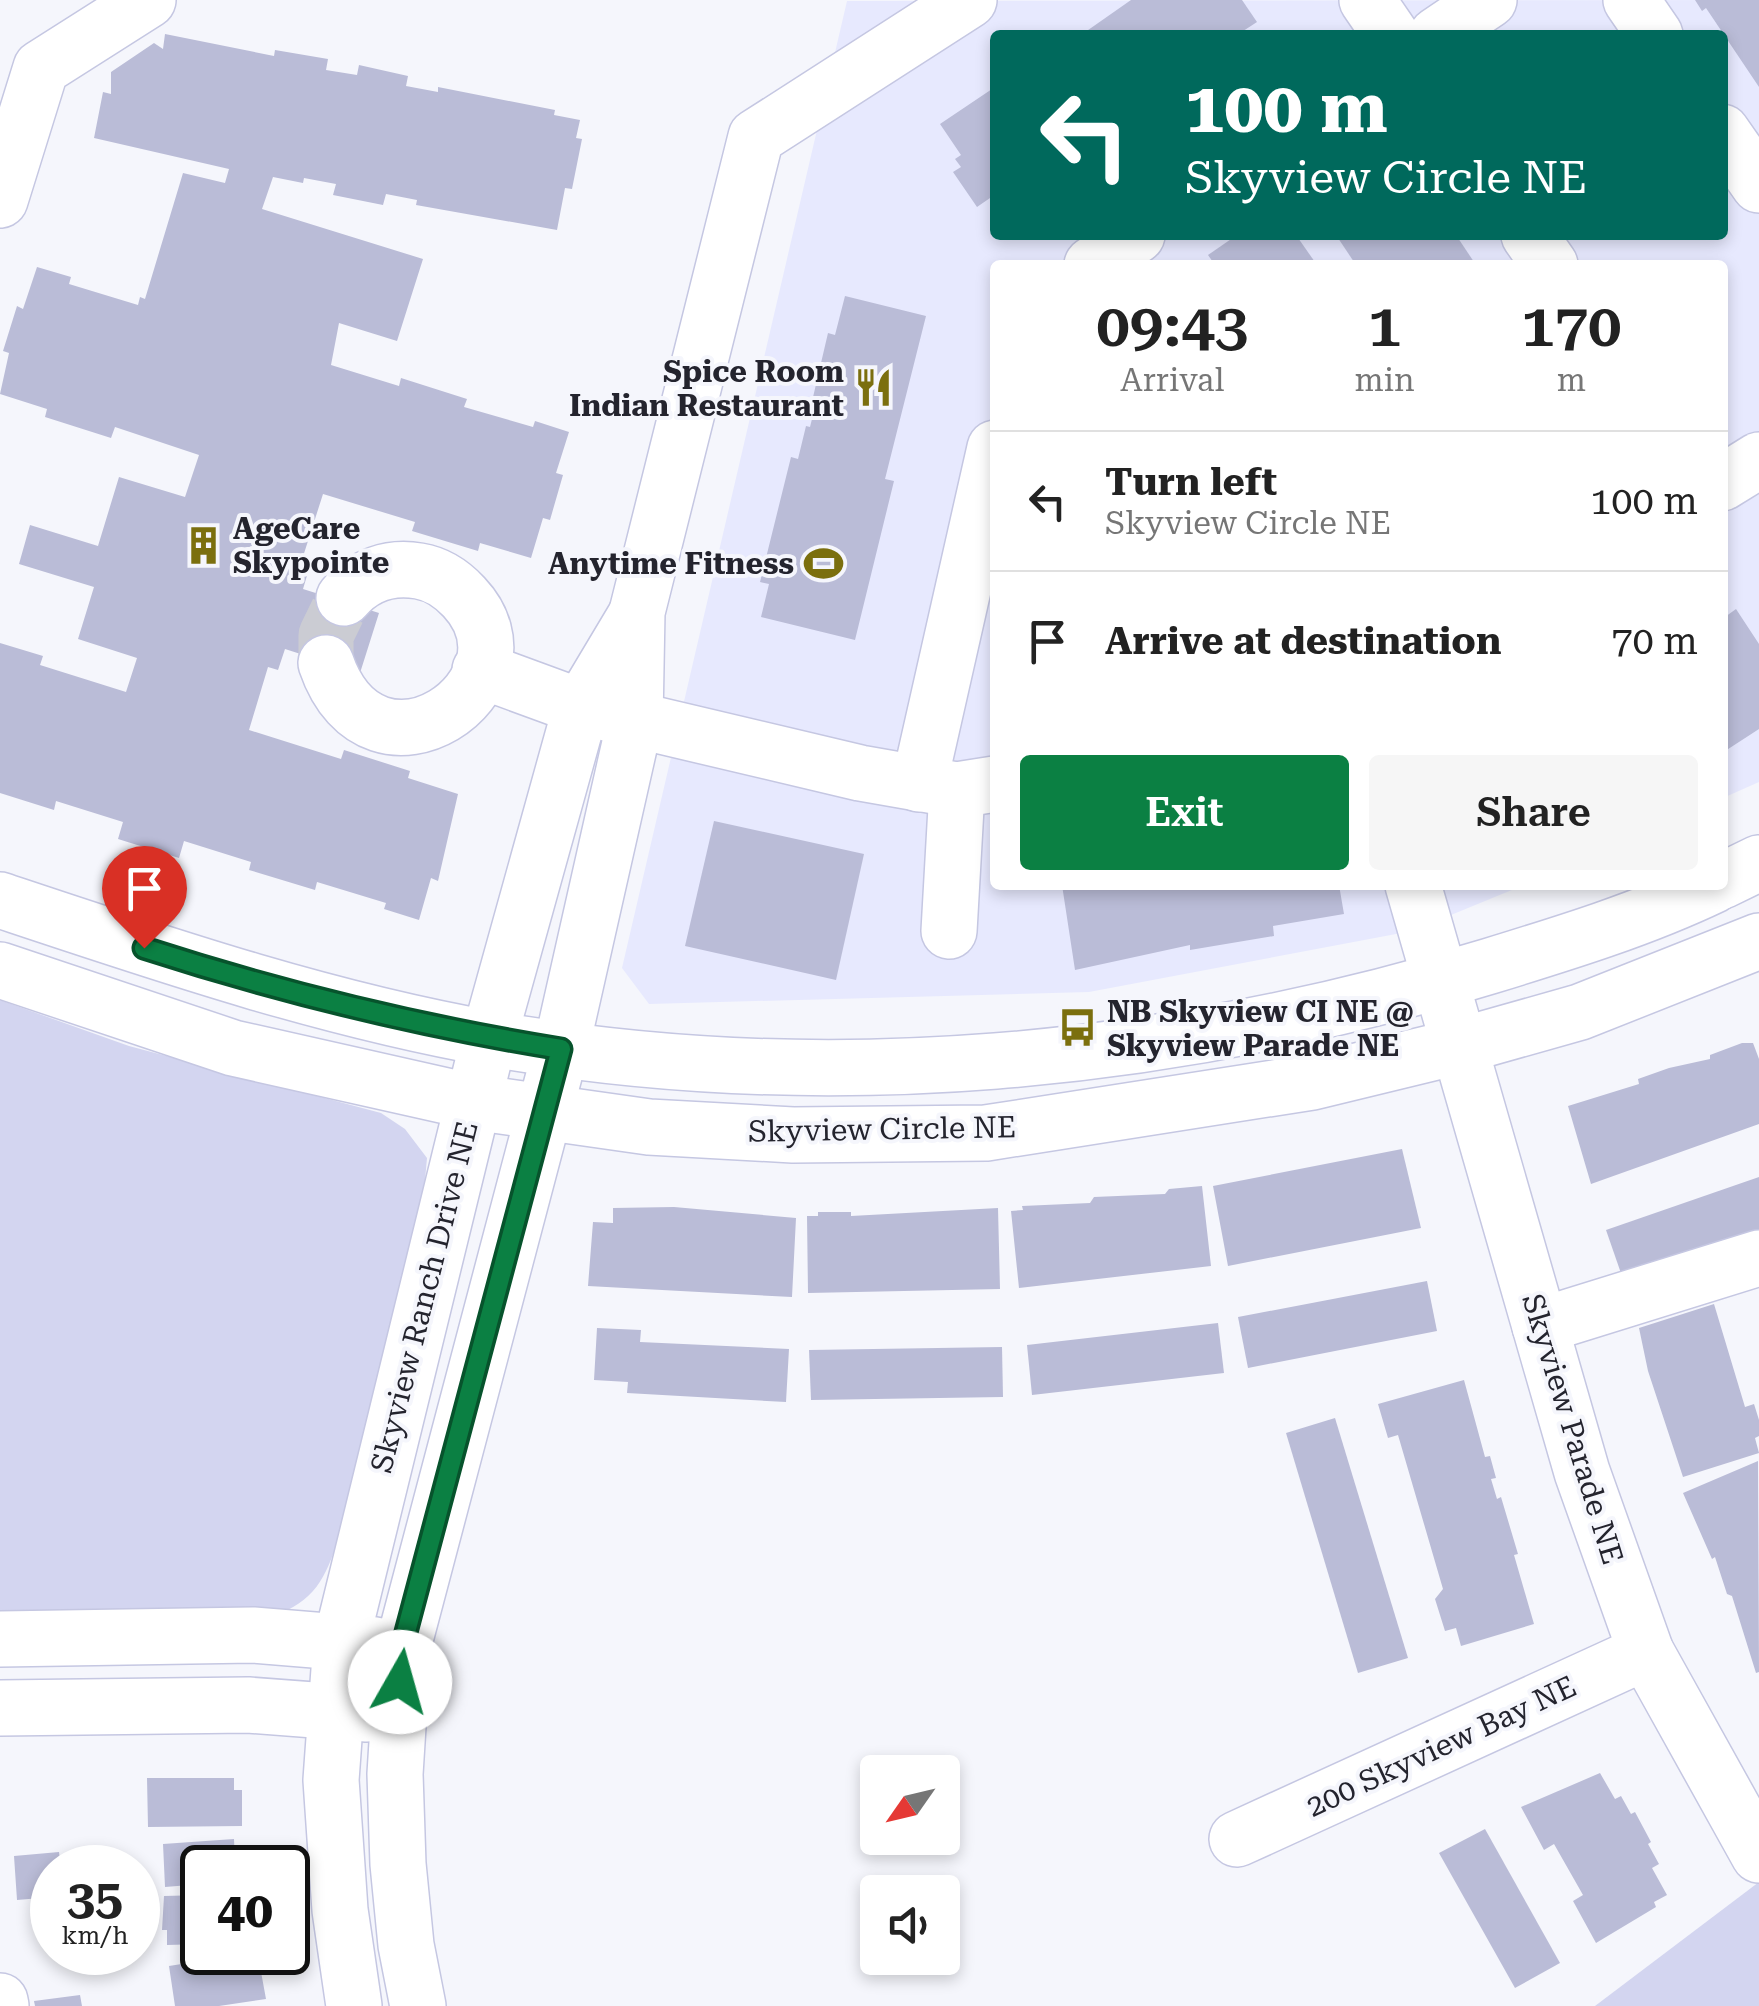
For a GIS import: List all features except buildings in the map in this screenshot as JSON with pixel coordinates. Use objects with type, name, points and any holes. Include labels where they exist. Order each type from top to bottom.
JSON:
[{"type":"street","points":[[0,200],[41,68],[148,0]]},
{"type":"street","name":"Skyview Ranch Drive NE","points":[[418,2006],[406,1945],[398,1864],[402,1647],[561,1049],[635,721],[637,612],[756,137],[968,0]]},
{"type":"street","points":[[1367,0],[1388,30]]},
{"type":"street","points":[[1444,30],[1489,0]]},
{"type":"street","points":[[1631,0],[1652,30]]},
{"type":"street","points":[[1728,140],[1759,184]]},
{"type":"street","points":[[1728,478],[1759,460]]},
{"type":"street","points":[[949,931],[957,786],[990,492]]},
{"type":"street","points":[[326,662],[348,706],[369,720],[393,727],[418,727],[441,720],[461,705],[480,670],[483,631],[473,606],[454,586],[430,572],[403,568],[376,574],[344,598]]},
{"type":"street","name":"Skyview Ranch Drive NE","points":[[354,2006],[340,1910],[331,1780],[332,1711],[341,1642],[489,1038],[581,707],[637,612]]},
{"type":"street","points":[[480,670],[581,707],[635,721],[957,786]]},
{"type":"street","points":[[1728,878],[1759,863]]},
{"type":"street","name":"Skyview Parade NE","points":[[1414,890],[1456,1048],[1582,1472],[1646,1652],[1759,1855]]},
{"type":"street","name":"Skyview Circle NE","points":[[0,900],[251,983],[489,1038],[662,1062],[796,1068],[985,1064],[1289,1020],[1438,982],[1552,947],[1701,890]]},
{"type":"street","name":"Skyview Circle NE","points":[[0,970],[234,1048],[473,1102],[649,1127],[793,1135],[986,1133],[1312,1082],[1456,1048],[1580,1012],[1759,941]]},
{"type":"street","points":[[1540,1326],[1759,1258]]},
{"type":"street","points":[[0,1638],[253,1634],[402,1647]]},
{"type":"street","name":"200 Skyview Bay NE","points":[[1237,1839],[1646,1652]]},
{"type":"street","points":[[0,1708],[248,1705],[398,1716]]},
{"type":"shaded area","points":[[1759,0],[1759,782],[1728,796],[1728,260],[990,260],[990,890],[1512,890],[1412,931],[1089,992],[649,1004],[622,968],[847,1]]},
{"type":"shaded area","points":[[0,1000],[129,1046],[381,1113],[405,1129],[427,1158],[423,1202],[338,1539],[329,1566],[316,1587],[287,1610],[273,1616],[0,1614]]},
{"type":"shaded area","points":[[1759,1882],[1759,2006],[1595,2006]]},
{"type":"tunnel","points":[[326,663],[326,635],[344,598]]},
{"type":"place","name":"Spice Room Indian Restaurant","points":[[874,388]]},
{"type":"place","name":"AgeCare Skypointe","points":[[203,545]]},
{"type":"place","name":"Anytime Fitness","points":[[824,563]]},
{"type":"place","name":"NB Skyview CI NE @ Skyview Parade NE","points":[[1077,1028]]},
{"type":"route","points":[[144,948],[251,983],[489,1038],[561,1049],[402,1647],[400,1682]]}]
